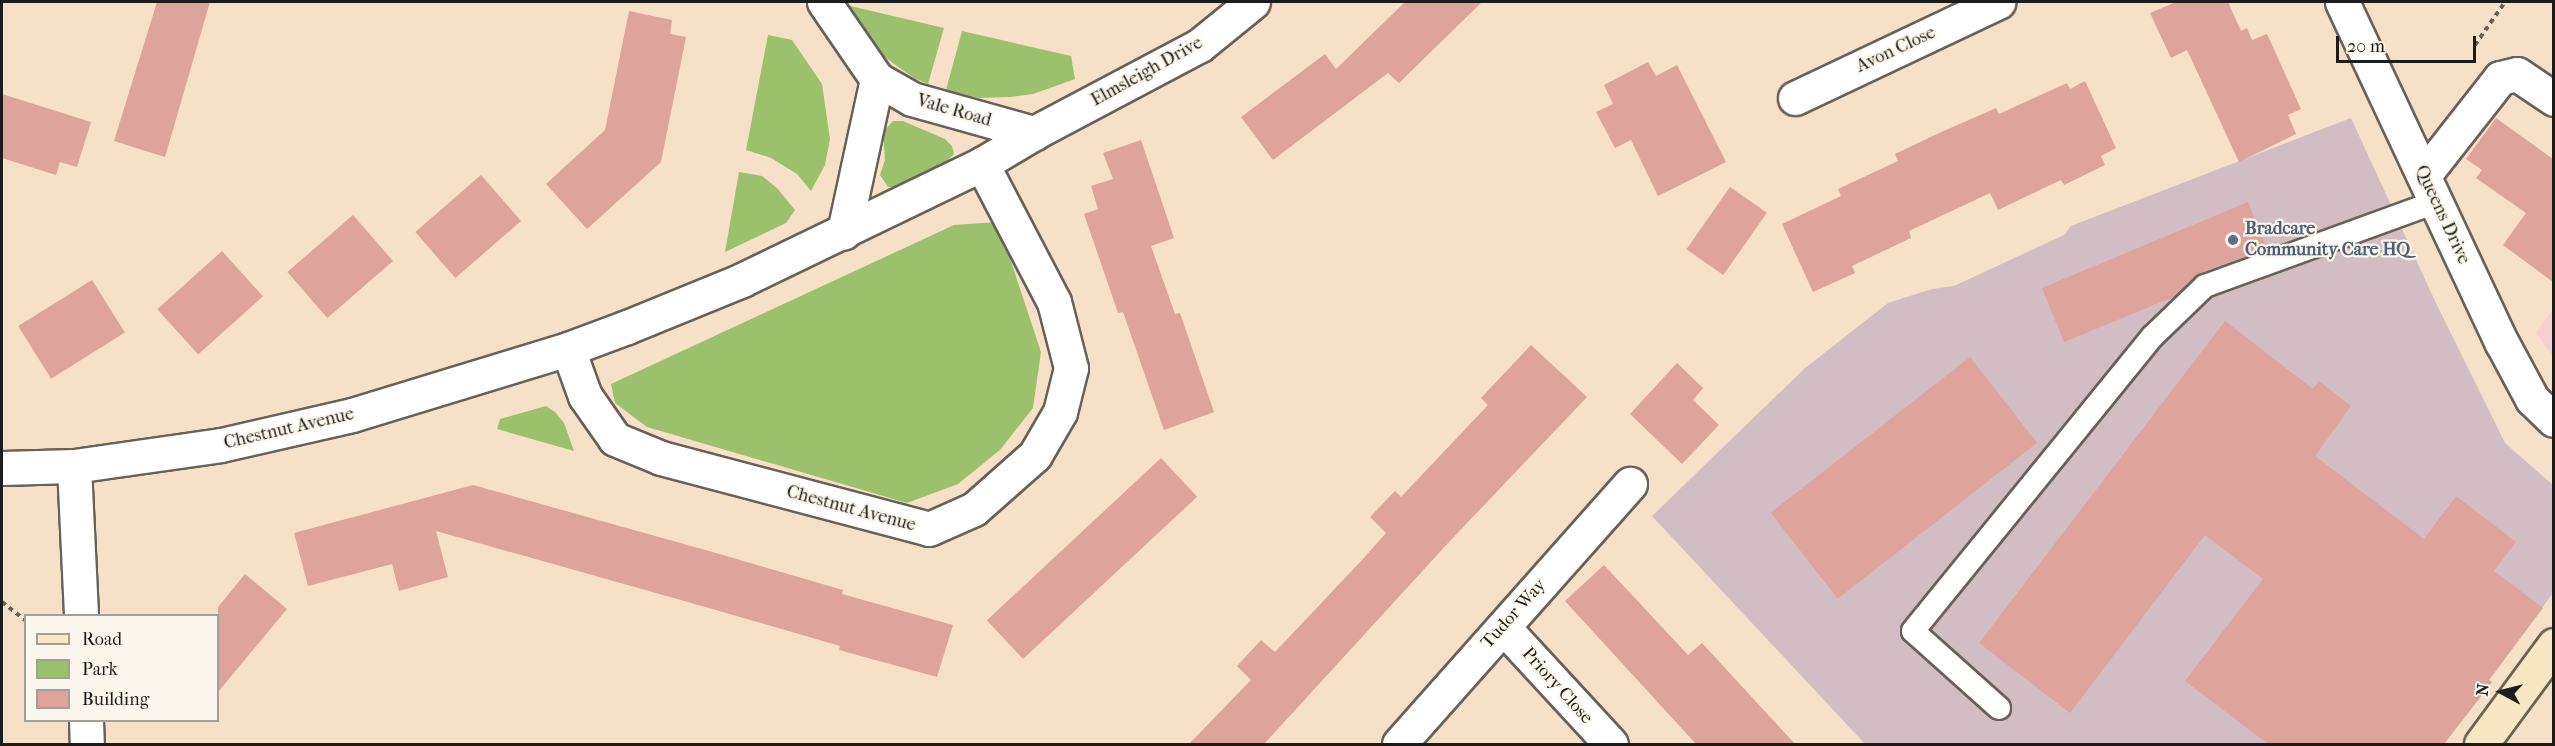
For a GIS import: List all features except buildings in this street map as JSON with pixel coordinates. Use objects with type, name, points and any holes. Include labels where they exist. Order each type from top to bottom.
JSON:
[{"type":"main road","points":[[2481,744],[2552,654]]},
{"type":"street","name":"Vale Road","points":[[824,2],[877,79],[912,99],[1034,133]]},
{"type":"street","name":"Elmsleigh Drive","points":[[1034,133],[1200,45],[1253,2]]},
{"type":"street","name":"Avon Close","points":[[1795,98],[1998,2]]},
{"type":"street","name":"Queens Drive","points":[[2342,2],[2502,343],[2532,399],[2553,420]]},
{"type":"street","points":[[2430,188],[2500,78],[2517,74],[2553,99]]},
{"type":"street","points":[[844,232],[877,79]]},
{"type":"street","name":"Chestnut Avenue","points":[[2,468],[74,466],[221,445],[352,415],[568,349],[742,280],[982,164],[1034,133]]},
{"type":"street","name":"Chestnut Avenue","points":[[568,349],[585,396],[615,439],[661,458],[929,529],[974,509],[1035,454],[1060,411],[1071,368],[1054,302],[982,164]]},
{"type":"street","points":[[74,466],[81,614]]},
{"type":"street","name":"Tudor Way","points":[[1399,744],[1630,484]]},
{"type":"street","name":"Priory Close","points":[[1503,627],[1611,744]]},
{"type":"street","points":[[86,722],[87,744]]},
{"type":"lane","points":[[1999,708],[1912,631],[2153,336],[2205,286],[2430,188]]},
{"type":"path","points":[[2,602],[24,619]]},
{"type":"shaded area","points":[[2351,118],[2435,301],[2505,443],[2553,485],[2553,593],[2489,680],[2492,682],[2444,744],[1865,744],[1652,516],[1804,369],[1888,303],[1932,289],[1954,286],[2064,235],[2071,226]]},
{"type":"shaded area","points":[[2553,309],[2553,356],[2536,333]]},
{"type":"green space","points":[[846,5],[944,28],[928,84],[914,78],[890,61],[866,40]]},
{"type":"green space","points":[[962,31],[1071,56],[1075,79],[1033,94],[1010,97],[979,98],[946,90]]},
{"type":"green space","points":[[768,35],[792,40],[822,84],[830,139],[825,165],[811,191],[797,174],[771,158],[746,150]]},
{"type":"green space","points":[[893,121],[903,121],[945,139],[952,146],[954,154],[945,163],[899,187],[888,187],[880,175],[885,160],[883,132]]},
{"type":"green space","points":[[739,172],[762,176],[777,188],[795,210],[786,223],[725,252]]},
{"type":"green space","points":[[998,222],[1041,352],[1033,408],[1000,450],[958,484],[907,503],[647,427],[615,403],[611,384],[954,225]]},
{"type":"green space","points":[[546,406],[555,412],[564,423],[574,451],[497,429],[500,419]]},
{"type":"place","name":"Bradcare Community Care HQ","points":[[2233,240]]}]
